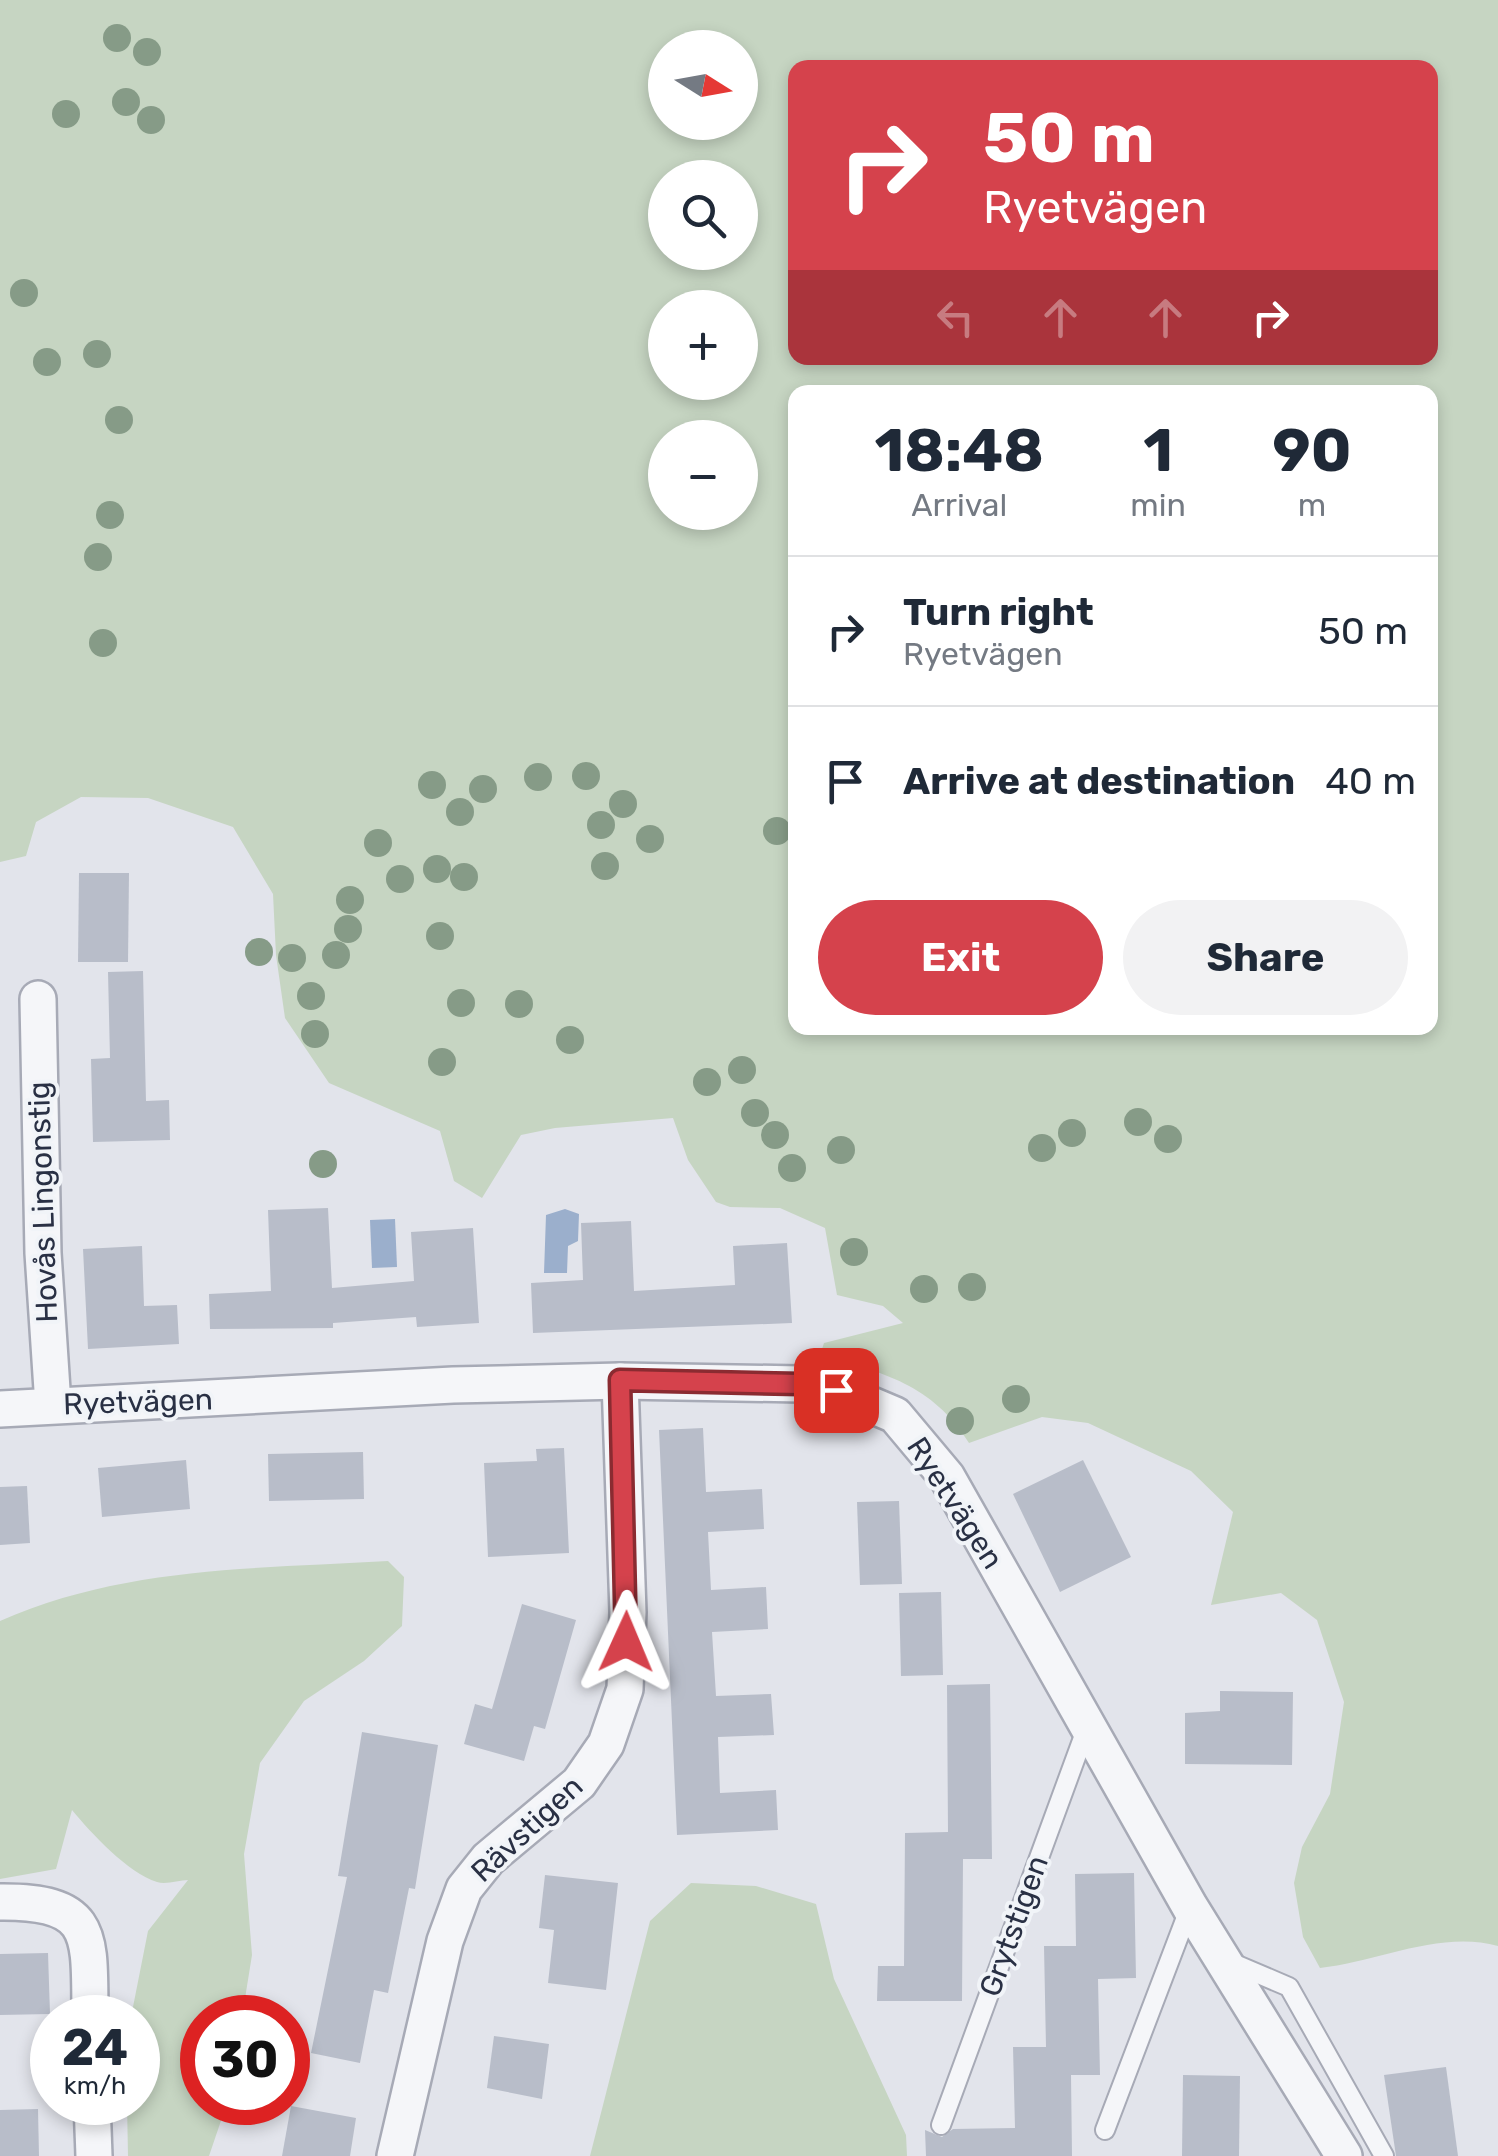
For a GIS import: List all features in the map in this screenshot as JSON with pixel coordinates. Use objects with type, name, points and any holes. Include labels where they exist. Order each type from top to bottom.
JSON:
[{"type":"street","name":"Hovås Lingonstig","points":[[38,998],[43,1254],[53,1405]]},
{"type":"street","name":"Ryetvägen","points":[[0,1409],[620,1380],[800,1384],[836,1390],[895,1416],[947,1478],[1190,1907],[1344,2156]]},
{"type":"street","name":"Rävstigen","points":[[395,2156],[445,1941],[464,1889],[488,1860],[579,1783],[606,1744],[624,1690],[628,1612],[620,1380]]},
{"type":"street","points":[[0,1902],[50,1904],[74,1917],[87,1937],[89,1995]]},
{"type":"street","points":[[93,2125],[94,2156]]},
{"type":"lane","name":"Grytstigen","points":[[941,2125],[1088,1726]]},
{"type":"lane","points":[[1105,2130],[1190,1907]]},
{"type":"lane","points":[[1222,1958],[1288,1987],[1384,2156]]},
{"type":"green space","points":[[0,0],[1498,0],[1498,1946],[1476,1942],[1431,1944],[1320,1968],[1303,1937],[1294,1883],[1302,1847],[1330,1794],[1344,1702],[1317,1620],[1281,1593],[1211,1605],[1233,1512],[1191,1471],[1088,1423],[1042,1417],[969,1443],[955,1423],[922,1394],[886,1375],[820,1355],[824,1343],[903,1323],[883,1306],[837,1295],[825,1228],[780,1208],[730,1207],[716,1202],[688,1160],[673,1118],[555,1128],[521,1135],[482,1198],[454,1181],[440,1131],[329,1083],[285,1018],[273,894],[233,827],[148,798],[81,797],[36,822],[26,856],[0,862]]},
{"type":"green space","points":[[388,1561],[404,1577],[402,1626],[364,1661],[304,1701],[260,1763],[244,1854],[252,1955],[246,1995],[180,1995],[180,2125],[220,2125],[209,2156],[128,2156],[127,2125],[160,2125],[160,1995],[135,1995],[148,1931],[188,1880],[161,1883],[134,1870],[72,1810],[56,1869],[0,1879],[0,1621],[94,1590],[142,1580],[239,1569]]},
{"type":"green space","points":[[691,1883],[756,1886],[816,1904],[834,1979],[906,2135],[907,2156],[590,2156],[650,1921]]},
{"type":"water","points":[[565,1209],[579,1214],[578,1241],[568,1246],[567,1273],[544,1273],[546,1215]]},
{"type":"water","points":[[395,1219],[397,1267],[372,1268],[370,1220]]},
{"type":"building","points":[[79,873],[129,873],[128,962],[78,962]]},
{"type":"building","points":[[143,971],[146,1101],[169,1100],[170,1140],[93,1142],[91,1059],[110,1058],[108,972]]},
{"type":"building","points":[[328,1208],[332,1288],[414,1281],[411,1232],[473,1228],[479,1323],[417,1327],[416,1317],[333,1323],[333,1328],[210,1329],[209,1294],[271,1291],[268,1210]]},
{"type":"building","points":[[631,1221],[634,1291],[735,1285],[733,1246],[787,1243],[792,1323],[533,1333],[531,1283],[583,1280],[581,1223]]},
{"type":"building","points":[[142,1246],[144,1306],[177,1305],[179,1344],[88,1349],[83,1249]]},
{"type":"building","points":[[703,1428],[706,1492],[762,1489],[764,1529],[708,1532],[711,1590],[766,1587],[768,1629],[712,1632],[716,1696],[771,1694],[774,1735],[718,1737],[720,1793],[776,1790],[778,1830],[677,1835],[659,1430]]},
{"type":"building","points":[[564,1448],[569,1553],[488,1557],[484,1463],[537,1461],[536,1449]]},
{"type":"building","points":[[363,1452],[364,1499],[269,1501],[268,1454]]},
{"type":"building","points":[[186,1460],[190,1509],[102,1517],[98,1468]]},
{"type":"building","points":[[1083,1460],[1131,1557],[1060,1592],[1013,1494]]},
{"type":"building","points":[[27,1486],[30,1543],[0,1545],[0,1487]]},
{"type":"building","points":[[899,1501],[902,1584],[860,1585],[857,1502]]},
{"type":"building","points":[[941,1592],[943,1675],[901,1676],[899,1593]]},
{"type":"building","points":[[522,1604],[576,1620],[545,1729],[534,1726],[524,1761],[464,1744],[475,1704],[492,1709]]},
{"type":"building","points":[[990,1684],[992,1859],[963,1859],[962,2001],[877,2001],[878,1966],[904,1966],[905,1833],[948,1832],[947,1685]]},
{"type":"building","points":[[1220,1691],[1293,1692],[1292,1765],[1185,1764],[1185,1713],[1220,1711]]},
{"type":"building","points":[[362,1732],[438,1745],[415,1889],[409,1888],[388,1993],[374,1990],[360,2063],[311,2053],[347,1877],[338,1876]]},
{"type":"building","points":[[1134,1873],[1136,1978],[1098,1979],[1100,2075],[1071,2075],[1072,2156],[926,2156],[925,2130],[942,2137],[953,2129],[1015,2128],[1013,2047],[1046,2047],[1044,1946],[1076,1946],[1075,1874]]},
{"type":"building","points":[[545,1875],[618,1883],[606,1990],[548,1983],[554,1930],[539,1928]]},
{"type":"building","points":[[48,1953],[49,1995],[30,1995],[30,2014],[0,2015],[0,1954]]},
{"type":"building","points":[[494,2036],[549,2044],[542,2099],[487,2088]]},
{"type":"building","points":[[1446,2067],[1458,2156],[1396,2156],[1384,2075]]},
{"type":"building","points":[[1183,2075],[1240,2076],[1239,2156],[1182,2156]]},
{"type":"building","points":[[30,2109],[30,2125],[38,2125],[39,2156],[0,2156],[0,2110]]},
{"type":"building","points":[[310,2110],[356,2118],[350,2156],[282,2156],[288,2125],[310,2125]]},
{"type":"route","points":[[626,1642],[620,1380],[800,1384],[836,1390]]}]
